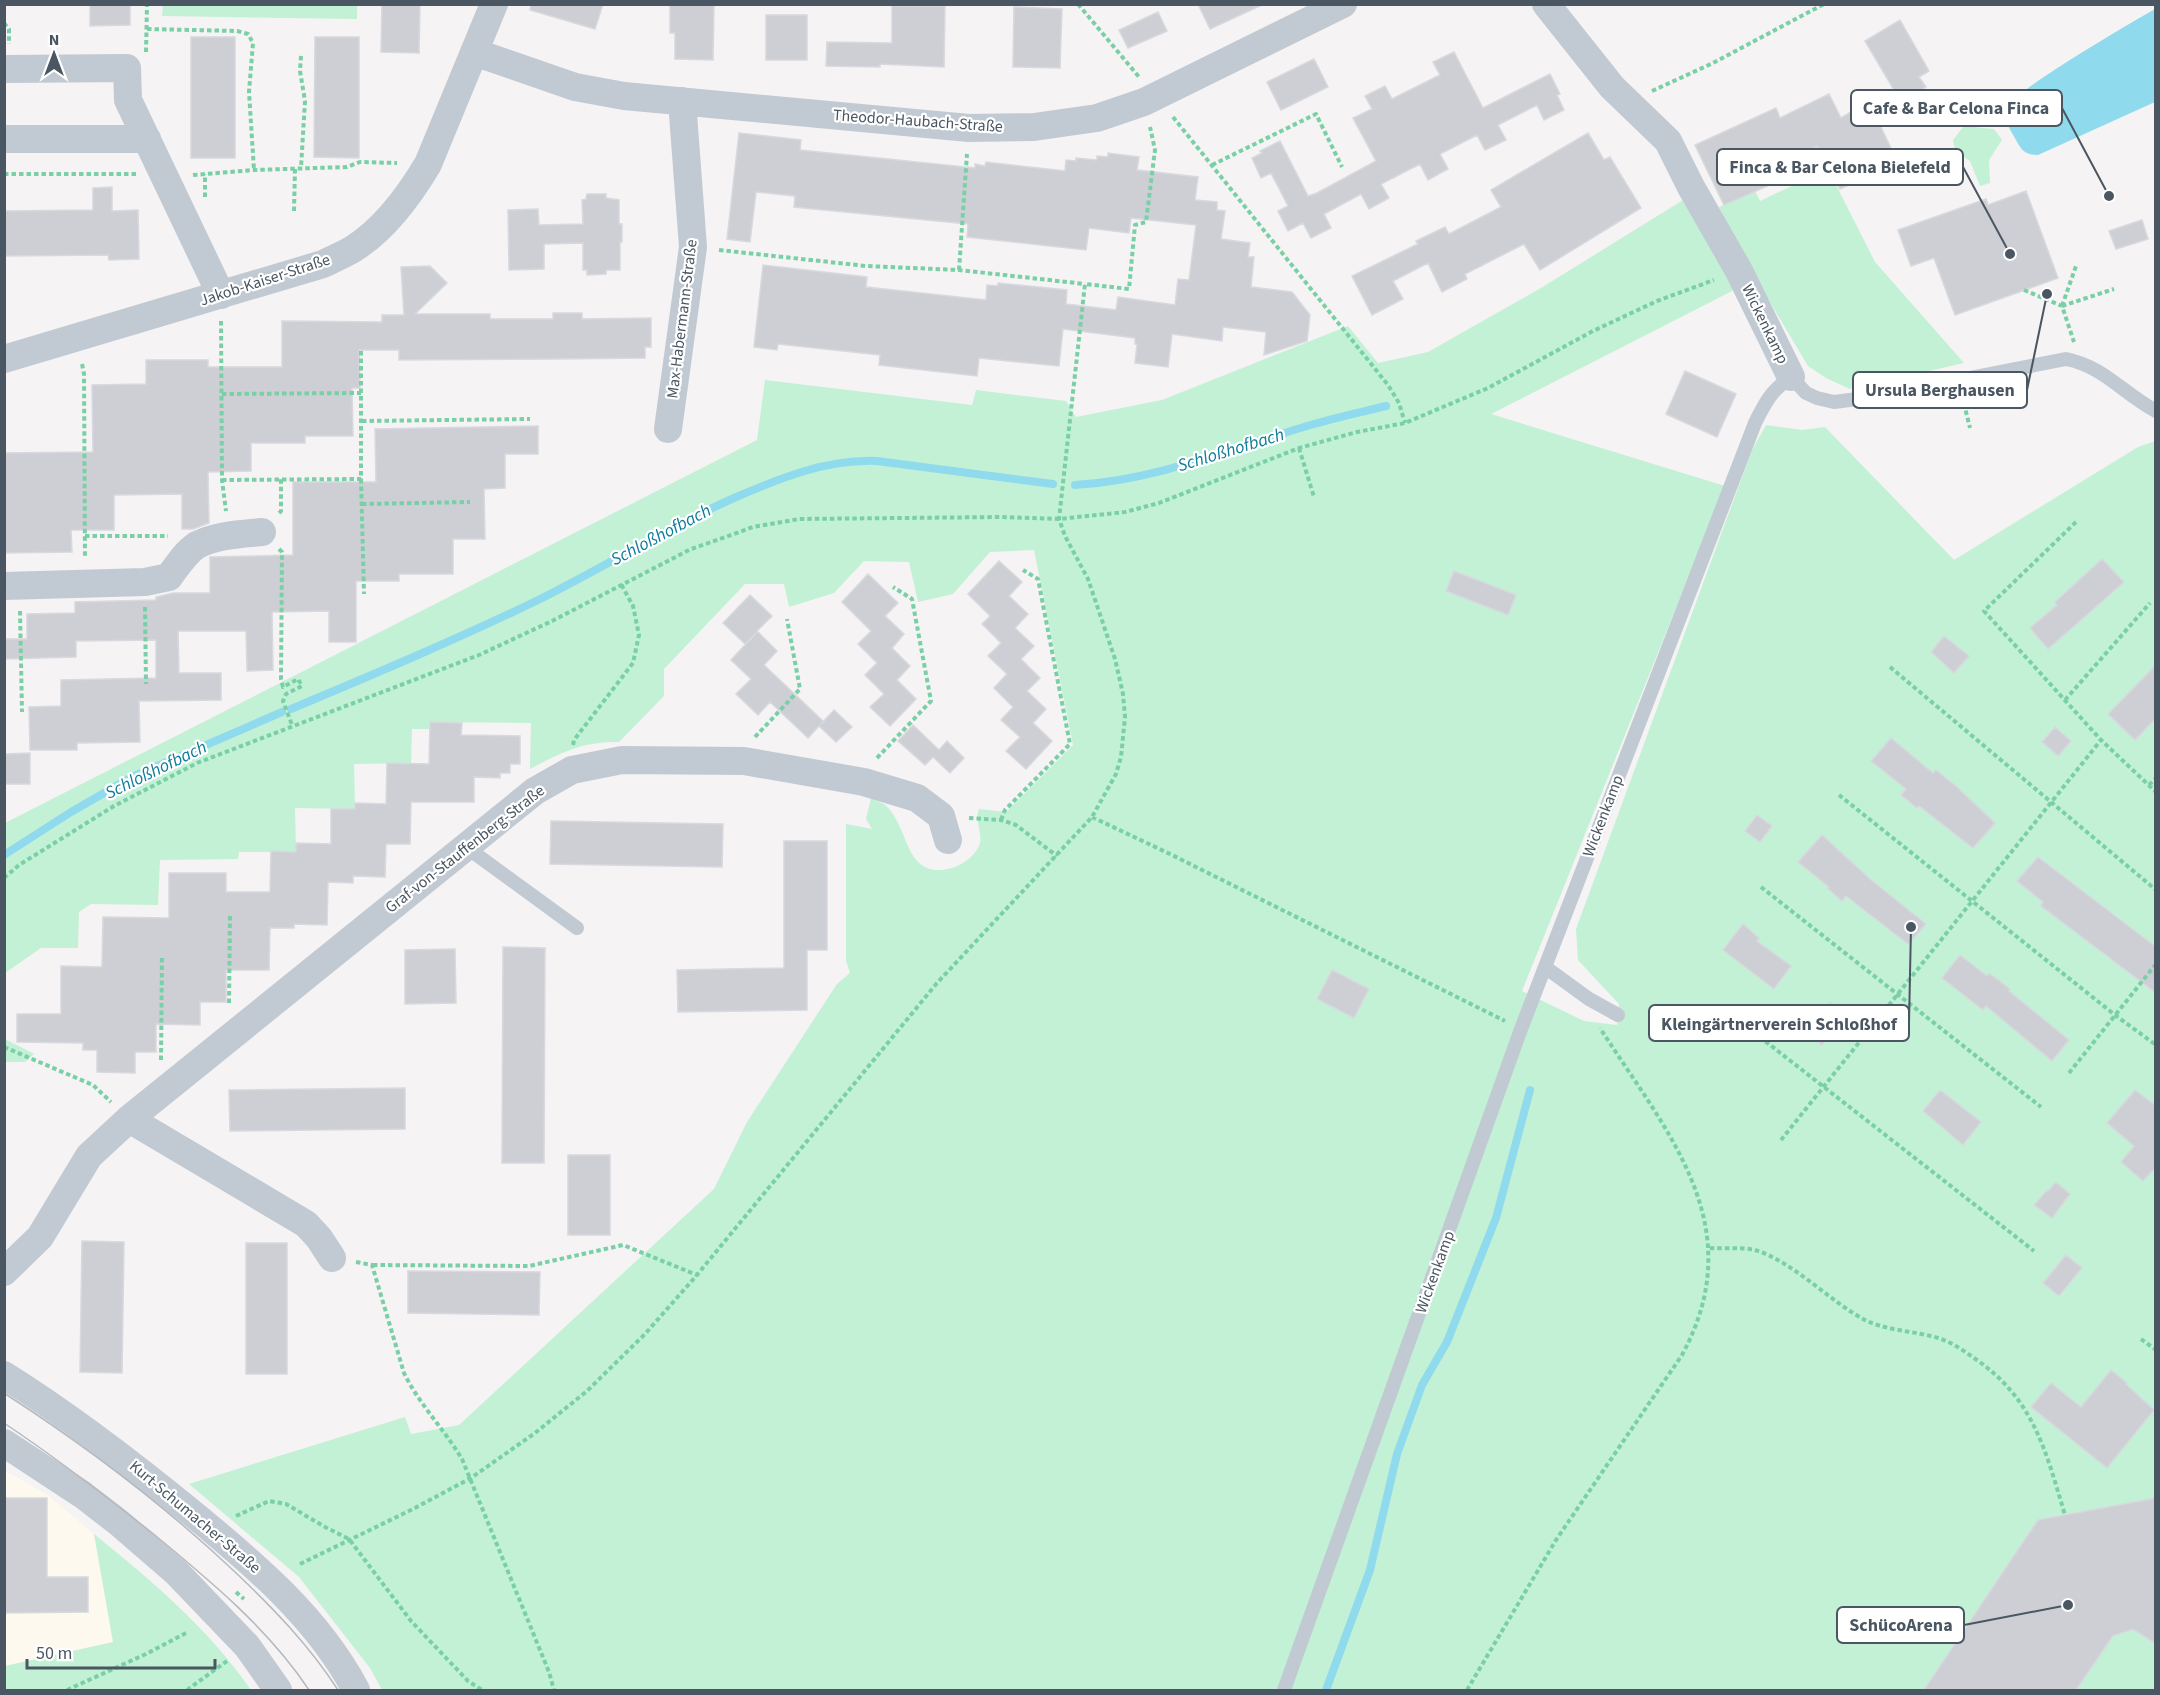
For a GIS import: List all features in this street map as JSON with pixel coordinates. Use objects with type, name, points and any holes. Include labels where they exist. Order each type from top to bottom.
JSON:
[{"type":"street","name":"Jakob-Kaiser-Straße","points":[[4,359],[323,264],[354,249],[398,208],[414,188],[428,164],[494,4]]},
{"type":"street","name":"Theodor-Haubach-Straße","points":[[474,52],[575,87],[624,96],[969,128],[1035,127],[1097,118],[1150,99],[1343,4]]},
{"type":"street","name":"Wickenkamp","points":[[1546,4],[1599,72],[1627,103],[1668,141],[1739,272],[1791,377]]},
{"type":"street","points":[[4,69],[128,68],[128,100],[221,295]]},
{"type":"street","name":"Max-Habermann-Straße","points":[[668,429],[693,247],[682,100]]},
{"type":"street","points":[[4,139],[147,139]]},
{"type":"street","points":[[4,586],[145,582],[168,577],[182,558],[197,545],[230,535],[262,532]]},
{"type":"street","name":"Graf-von-Stauffenberg-Straße","points":[[4,1272],[40,1237],[89,1156],[129,1119],[535,791],[572,770],[622,760],[744,761],[864,782],[917,798],[945,828]]},
{"type":"street","points":[[129,1119],[306,1224],[319,1238],[332,1258]]},
{"type":"street","name":"Kurt-Schumacher-Straße","points":[[4,1375],[91,1432],[267,1576],[299,1610],[347,1673],[356,1690]]},
{"type":"street","points":[[4,1443],[56,1476],[118,1522],[177,1573],[247,1646],[278,1690]]},
{"type":"lane","points":[[1791,377],[1806,393],[1817,398],[1834,402],[1852,401],[2066,359],[2092,366],[2142,404],[2156,411]]},
{"type":"lane","name":"Wickenkamp","points":[[1284,1690],[1521,1029],[1755,423],[1767,398],[1791,377]]},
{"type":"lane","points":[[466,847],[577,928]]},
{"type":"lane","points":[[1545,967],[1589,999],[1618,1015]]},
{"type":"path","points":[[128,68],[147,51],[147,4]]},
{"type":"path","points":[[1078,4],[1150,99],[1212,165],[1388,386],[1399,403],[1405,423]]},
{"type":"path","points":[[1627,103],[1713,63],[1824,4]]},
{"type":"path","points":[[147,28],[237,31],[248,34],[253,43],[249,92],[254,170]]},
{"type":"path","points":[[301,56],[300,71],[305,101],[301,168]]},
{"type":"path","points":[[693,247],[866,266],[959,270],[1129,289],[1135,225],[1146,222],[1155,150],[1150,99]]},
{"type":"path","points":[[1212,165],[1316,114],[1342,167]]},
{"type":"path","points":[[959,270],[969,128]]},
{"type":"path","points":[[4,174],[165,176],[347,167],[360,162],[428,164]]},
{"type":"path","points":[[294,211],[295,168]]},
{"type":"path","points":[[2076,266],[2062,306],[2081,362]]},
{"type":"path","points":[[4,878],[19,865],[114,806],[197,763],[292,725],[480,656],[692,549],[753,527],[799,519],[1002,517],[1059,519],[1125,512],[1159,503],[1299,448],[1347,434],[1405,423],[1488,388],[1635,311],[1739,272]]},
{"type":"path","points":[[300,1564],[471,1478],[536,1434],[587,1391],[645,1334],[697,1275],[937,983],[1092,817],[1116,774],[1121,757],[1125,717],[1123,694],[1115,659],[1088,579],[1065,536],[1059,519],[1085,284]]},
{"type":"path","points":[[2024,290],[2062,306],[2114,289]]},
{"type":"path","points":[[221,328],[222,480],[230,535]]},
{"type":"path","points":[[361,350],[364,594]]},
{"type":"path","points":[[84,374],[85,585]]},
{"type":"path","points":[[222,394],[361,393]]},
{"type":"path","points":[[1961,394],[1970,428]]},
{"type":"path","points":[[362,421],[530,419]]},
{"type":"path","points":[[1299,448],[1314,497]]},
{"type":"path","points":[[222,480],[362,479]]},
{"type":"path","points":[[362,504],[470,502]]},
{"type":"path","points":[[2076,522],[1984,610],[2101,740],[2156,792]]},
{"type":"path","points":[[262,532],[282,552],[281,679],[283,687],[298,679],[302,686],[286,694],[283,701],[292,725]]},
{"type":"path","points":[[85,536],[174,536]]},
{"type":"path","points":[[1001,820],[1005,810],[1070,744],[1038,579],[1023,570]]},
{"type":"path","points":[[145,582],[146,684]]},
{"type":"path","points":[[572,770],[574,740],[633,663],[639,635],[633,606],[621,584]]},
{"type":"path","points":[[864,782],[871,765],[931,701],[912,599],[893,587]]},
{"type":"path","points":[[2065,700],[2150,603]]},
{"type":"path","points":[[744,761],[747,744],[800,689],[787,619]]},
{"type":"path","points":[[21,629],[22,712]]},
{"type":"path","points":[[1890,667],[2156,890]]},
{"type":"path","points":[[1781,1140],[2101,740]]},
{"type":"path","points":[[2149,785],[2156,778]]},
{"type":"path","points":[[1839,795],[2115,1015],[2156,1045]]},
{"type":"path","points":[[1092,817],[1521,1029]]},
{"type":"path","points":[[945,828],[1001,820],[1016,825],[1057,856]]},
{"type":"path","points":[[1761,887],[2041,1107]]},
{"type":"path","points":[[230,914],[229,1015],[237,1032]]},
{"type":"path","points":[[162,956],[161,1077],[169,1086]]},
{"type":"path","points":[[2069,1073],[2156,964]]},
{"type":"path","points":[[1724,1009],[2034,1251]]},
{"type":"path","points":[[1467,1690],[1556,1540],[1601,1471],[1662,1387],[1690,1340],[1702,1307],[1710,1248],[1706,1220],[1686,1166],[1664,1127],[1595,1020]]},
{"type":"path","points":[[4,1047],[93,1085],[129,1119]]},
{"type":"path","points":[[332,1258],[372,1265],[529,1266],[623,1245],[697,1275]]},
{"type":"path","points":[[1710,1248],[1753,1250],[1772,1256],[1867,1321],[1940,1339],[1983,1364],[2019,1398],[2029,1416],[2047,1456],[2066,1515]]},
{"type":"path","points":[[372,1265],[404,1373],[410,1387],[448,1436],[471,1478],[549,1672],[554,1690]]},
{"type":"path","points":[[2141,1339],[2156,1350]]},
{"type":"path","points":[[227,1520],[268,1501],[286,1504],[349,1539],[411,1621],[468,1682],[482,1690]]},
{"type":"path","points":[[67,1690],[188,1632]]},
{"type":"path","points":[[187,1690],[247,1646]]},
{"type":"shaded area","points":[[4,1470],[48,1495],[94,1534],[113,1642],[5,1666]]},
{"type":"green space","points":[[163,5],[357,5],[357,19],[162,16]]},
{"type":"green space","points":[[1964,126],[1994,129],[2002,140],[1989,160],[1990,183],[1980,186],[1970,161],[1955,151],[1953,140]]},
{"type":"green space","points":[[1828,169],[1875,262],[1964,363],[1850,389],[1826,378],[1808,366],[1742,255],[1719,207],[1755,191],[1760,201]]},
{"type":"green space","points":[[1688,197],[1736,289],[1491,414],[1725,486],[1522,991],[1584,1021],[1617,1025],[1619,1004],[1578,960],[1576,929],[1752,450],[1766,425],[1802,430],[1825,427],[1954,560],[2138,447],[2155,441],[2155,1690],[382,1690],[370,1668],[299,1577],[189,1484],[405,1417],[411,1434],[459,1425],[714,1189],[747,1122],[837,984],[850,973],[846,961],[846,824],[872,829],[866,819],[871,798],[884,804],[893,814],[917,860],[926,867],[938,870],[955,867],[969,859],[979,846],[979,809],[1006,812],[1073,745],[1034,550],[990,552],[953,594],[918,602],[909,562],[864,561],[834,593],[789,607],[784,584],[745,584],[664,669],[664,696],[619,742],[583,746],[562,753],[530,769],[531,723],[429,722],[429,729],[412,729],[411,763],[354,764],[355,809],[295,808],[296,852],[239,852],[238,859],[160,860],[158,905],[91,904],[79,912],[78,948],[41,948],[5,973],[5,823],[757,440],[765,380],[972,405],[976,390],[1066,401],[1076,417],[1162,400],[1348,326],[1378,363],[1428,352],[1541,288]]},
{"type":"green space","points":[[4,1039],[34,1054],[25,1062],[5,1062]]},
{"type":"green space","points":[[94,1534],[178,1606],[217,1646],[251,1690],[5,1690],[5,1666],[113,1642]]},
{"type":"water","points":[[2155,9],[2155,102],[2038,155],[2024,151],[2005,118],[2006,108],[2013,100],[2075,57]]},
{"type":"building","points":[[90,4],[130,4],[130,25],[90,26]]},
{"type":"building","points":[[382,4],[420,4],[419,53],[381,52]]},
{"type":"building","points":[[531,4],[603,4],[595,29],[530,10]]},
{"type":"building","points":[[670,4],[714,4],[713,60],[675,59],[675,33],[670,33]]},
{"type":"building","points":[[1198,4],[1264,4],[1210,29]]},
{"type":"building","points":[[892,6],[945,6],[944,67],[880,64],[880,67],[826,66],[827,42],[892,43]]},
{"type":"building","points":[[1014,7],[1062,9],[1060,68],[1013,67]]},
{"type":"building","points":[[1158,12],[1167,31],[1128,48],[1119,30]]},
{"type":"building","points":[[766,15],[807,15],[807,60],[766,60]]},
{"type":"building","points":[[1900,20],[1929,71],[1919,77],[1926,87],[1901,102],[1865,41]]},
{"type":"building","points":[[191,37],[235,37],[235,158],[191,158]]},
{"type":"building","points":[[315,37],[359,37],[359,158],[314,157]]},
{"type":"building","points":[[1454,52],[1483,108],[1550,74],[1560,94],[1557,95],[1564,110],[1544,120],[1537,105],[1498,125],[1506,140],[1485,150],[1477,135],[1440,154],[1448,169],[1428,180],[1420,164],[1381,184],[1389,198],[1369,209],[1361,194],[1324,214],[1331,228],[1311,238],[1303,223],[1288,231],[1278,211],[1288,206],[1271,173],[1261,178],[1252,158],[1262,153],[1260,151],[1280,141],[1308,196],[1317,193],[1376,161],[1353,118],[1372,109],[1365,96],[1385,86],[1392,99],[1440,75],[1433,62]]},
{"type":"building","points":[[1314,59],[1328,87],[1281,110],[1267,82]]},
{"type":"building","points":[[1829,94],[1841,118],[1872,99],[1884,120],[1879,123],[1898,163],[1840,189],[1817,146],[1782,165],[1788,177],[1724,205],[1695,145],[1776,108],[1780,118]]},
{"type":"building","points":[[739,133],[801,140],[800,150],[975,168],[975,164],[985,166],[986,162],[1065,171],[1066,160],[1076,161],[1076,158],[1097,160],[1097,156],[1108,157],[1108,153],[1139,157],[1137,170],[1198,177],[1195,200],[1217,202],[1217,210],[1225,211],[1221,239],[1250,243],[1248,257],[1254,257],[1251,287],[1292,292],[1310,315],[1307,341],[1264,355],[1266,332],[1223,327],[1222,341],[1172,334],[1168,367],[1135,363],[1137,344],[1135,344],[1135,338],[1063,329],[1059,366],[979,358],[977,376],[879,365],[880,355],[778,344],[777,350],[754,347],[763,265],[867,277],[866,287],[986,300],[987,285],[998,286],[998,283],[1067,290],[1066,304],[1116,310],[1118,297],[1175,305],[1178,279],[1189,280],[1196,225],[1131,218],[1129,233],[1089,228],[1086,250],[967,237],[968,224],[794,207],[795,196],[756,192],[750,242],[727,239]]},
{"type":"building","points":[[1588,133],[1604,160],[1610,157],[1641,208],[1540,270],[1524,244],[1465,274],[1467,279],[1442,292],[1428,263],[1393,281],[1403,299],[1372,315],[1352,276],[1418,244],[1416,241],[1445,227],[1449,234],[1501,207],[1491,190]]},
{"type":"building","points":[[112,187],[112,211],[138,210],[139,259],[109,260],[108,255],[4,256],[4,211],[93,210],[93,188]]},
{"type":"building","points":[[2026,191],[2058,278],[1955,315],[1934,258],[1911,266],[1898,230],[1986,199],[1988,205]]},
{"type":"building","points":[[587,194],[606,194],[606,198],[619,200],[619,224],[622,224],[620,270],[606,270],[606,274],[587,275],[587,270],[583,270],[583,243],[544,244],[544,269],[509,270],[508,210],[538,209],[539,225],[583,224],[582,200],[586,199]]},
{"type":"building","points":[[2142,220],[2148,239],[2116,249],[2109,231]]},
{"type":"building","points":[[430,266],[447,283],[415,314],[490,314],[490,319],[553,319],[553,313],[582,313],[582,319],[651,318],[651,347],[645,347],[645,358],[553,359],[399,360],[399,350],[359,350],[360,388],[352,388],[353,436],[305,436],[305,443],[251,443],[251,471],[208,472],[209,523],[193,529],[182,529],[182,494],[114,495],[114,530],[71,530],[72,552],[4,553],[4,453],[93,452],[92,385],[146,384],[146,360],[208,360],[208,367],[282,367],[282,321],[382,322],[382,315],[404,315],[401,267]]},
{"type":"building","points":[[1685,371],[1736,394],[1717,437],[1666,414]]},
{"type":"building","points":[[538,426],[538,454],[505,454],[505,488],[484,489],[485,539],[453,539],[453,574],[399,574],[399,581],[356,581],[356,642],[329,642],[329,611],[272,612],[273,670],[247,671],[246,631],[178,631],[179,673],[221,673],[221,700],[139,701],[140,742],[77,743],[77,750],[30,750],[29,707],[61,706],[61,680],[156,678],[156,640],[76,641],[76,657],[4,659],[4,639],[27,639],[27,614],[75,613],[75,602],[156,600],[156,597],[173,593],[210,593],[210,557],[293,555],[293,482],[376,482],[375,429]]},
{"type":"building","points":[[2102,559],[2124,582],[2048,649],[2030,628],[2057,605],[2055,602]]},
{"type":"building","points":[[999,561],[1022,582],[1009,596],[1028,614],[1015,628],[1034,646],[1021,659],[1040,678],[1027,691],[1046,709],[1033,723],[1052,741],[1026,769],[1006,751],[1020,737],[1001,720],[1013,707],[994,688],[1007,674],[988,656],[1001,643],[982,624],[990,616],[968,594]]},
{"type":"building","points":[[1454,571],[1516,595],[1508,615],[1446,591]]},
{"type":"building","points":[[868,574],[898,603],[885,616],[904,634],[892,648],[910,666],[897,680],[916,699],[890,726],[870,707],[884,694],[865,675],[877,663],[858,644],[871,631],[842,602]]},
{"type":"building","points":[[750,595],[772,616],[757,631],[777,651],[764,665],[823,721],[834,710],[852,727],[836,742],[819,726],[808,738],[770,702],[758,715],[736,694],[751,679],[731,660],[757,632],[745,644],[723,623]]},
{"type":"building","points":[[1944,636],[1969,656],[1954,673],[1931,652]]},
{"type":"building","points":[[2156,665],[2156,718],[2135,740],[2108,714]]},
{"type":"building","points":[[430,722],[462,723],[461,735],[520,736],[520,764],[510,764],[510,773],[500,773],[500,778],[474,777],[474,802],[411,802],[410,844],[386,844],[385,877],[353,876],[353,883],[328,882],[327,925],[294,924],[294,928],[270,928],[269,970],[226,970],[226,1002],[200,1002],[200,1025],[156,1024],[156,1052],[135,1052],[135,1073],[97,1072],[97,1050],[83,1050],[83,1043],[17,1042],[17,1014],[61,1014],[61,966],[102,967],[103,917],[169,918],[169,873],[226,873],[226,892],[270,892],[271,851],[296,852],[296,843],[331,844],[331,809],[355,809],[355,803],[386,804],[387,763],[429,764]]},
{"type":"building","points":[[913,725],[939,750],[947,741],[964,758],[950,773],[933,757],[925,765],[898,741]]},
{"type":"building","points":[[2055,727],[2071,741],[2058,756],[2042,742]]},
{"type":"building","points":[[1891,738],[1933,773],[1936,770],[1957,787],[1995,823],[1973,848],[1919,806],[1917,808],[1901,795],[1906,789],[1871,761]]},
{"type":"building","points":[[30,753],[30,784],[4,784],[4,754]]},
{"type":"building","points":[[1757,815],[1772,826],[1760,842],[1745,831]]},
{"type":"building","points":[[551,821],[723,824],[722,867],[550,864]]},
{"type":"building","points":[[1822,835],[1870,879],[1926,924],[1908,944],[1846,896],[1842,901],[1827,888],[1829,887],[1798,862]]},
{"type":"building","points":[[784,841],[827,841],[827,950],[807,950],[807,1010],[678,1012],[677,970],[784,968]]},
{"type":"building","points":[[2038,857],[2156,947],[2156,993],[2041,906],[2043,902],[2017,881]]},
{"type":"building","points":[[1743,924],[1759,938],[1757,941],[1791,966],[1774,989],[1723,950]]},
{"type":"building","points":[[503,947],[545,948],[544,1163],[502,1163]]},
{"type":"building","points":[[455,949],[456,1003],[405,1004],[405,950]]},
{"type":"building","points":[[1960,955],[1987,976],[1989,973],[2010,989],[2009,991],[2069,1040],[2052,1061],[1986,1006],[1983,1010],[1942,978]]},
{"type":"building","points":[[1332,970],[1369,989],[1354,1018],[1317,999]]},
{"type":"building","points":[[1830,1002],[1846,1014],[1822,1045],[1807,1033]]},
{"type":"building","points":[[405,1088],[405,1129],[230,1131],[229,1090]]},
{"type":"building","points":[[1940,1090],[1981,1122],[1963,1145],[1923,1111]]},
{"type":"building","points":[[2135,1090],[2156,1106],[2156,1167],[2143,1181],[2121,1162],[2134,1146],[2107,1123]]},
{"type":"building","points":[[568,1155],[610,1155],[610,1235],[568,1235]]},
{"type":"building","points":[[2056,1182],[2070,1194],[2052,1218],[2034,1205]]},
{"type":"building","points":[[82,1241],[124,1242],[122,1373],[80,1372]]},
{"type":"building","points":[[246,1243],[287,1243],[287,1374],[246,1374]]},
{"type":"building","points":[[2066,1255],[2082,1268],[2059,1296],[2043,1283]]},
{"type":"building","points":[[408,1271],[540,1272],[539,1315],[408,1313]]},
{"type":"building","points":[[2111,1370],[2154,1410],[2107,1468],[2031,1407],[2051,1383],[2081,1407]]},
{"type":"building","points":[[4,1498],[47,1498],[47,1577],[88,1577],[88,1612],[4,1613]]},
{"type":"building","points":[[2156,1498],[2156,1644],[2133,1629],[2113,1636],[2076,1690],[1924,1690],[2038,1520]]},
{"type":"waterway","name":"Schloßhofbach","points":[[1075,485],[1137,477],[1166,470],[1314,424],[1386,406]]},
{"type":"waterway","name":"Schloßhofbach","points":[[291,709],[502,617],[708,510],[804,471],[840,463],[877,461],[1053,484]]},
{"type":"waterway","name":"Schloßhofbach","points":[[4,855],[71,812],[132,777],[282,712]]},
{"type":"waterway","points":[[1326,1690],[1370,1570],[1397,1454],[1422,1385],[1447,1342],[1496,1218],[1530,1090]]},
{"type":"tram line","points":[[4,1393],[123,1477],[207,1546],[290,1628],[338,1690]]},
{"type":"tram line","points":[[4,1423],[115,1504],[215,1586],[275,1646],[309,1690]]},
{"type":"place","name":"Cafe & Bar Celona Finca","points":[[2109,196]]},
{"type":"place","name":"Finca & Bar Celona Bielefeld","points":[[2010,254]]},
{"type":"place","name":"Ursula Berghausen","points":[[2047,294]]},
{"type":"place","name":"Kleingärtnerverein Schloßhof","points":[[1911,927]]},
{"type":"place","name":"SchücoArena","points":[[2068,1605]]}]
